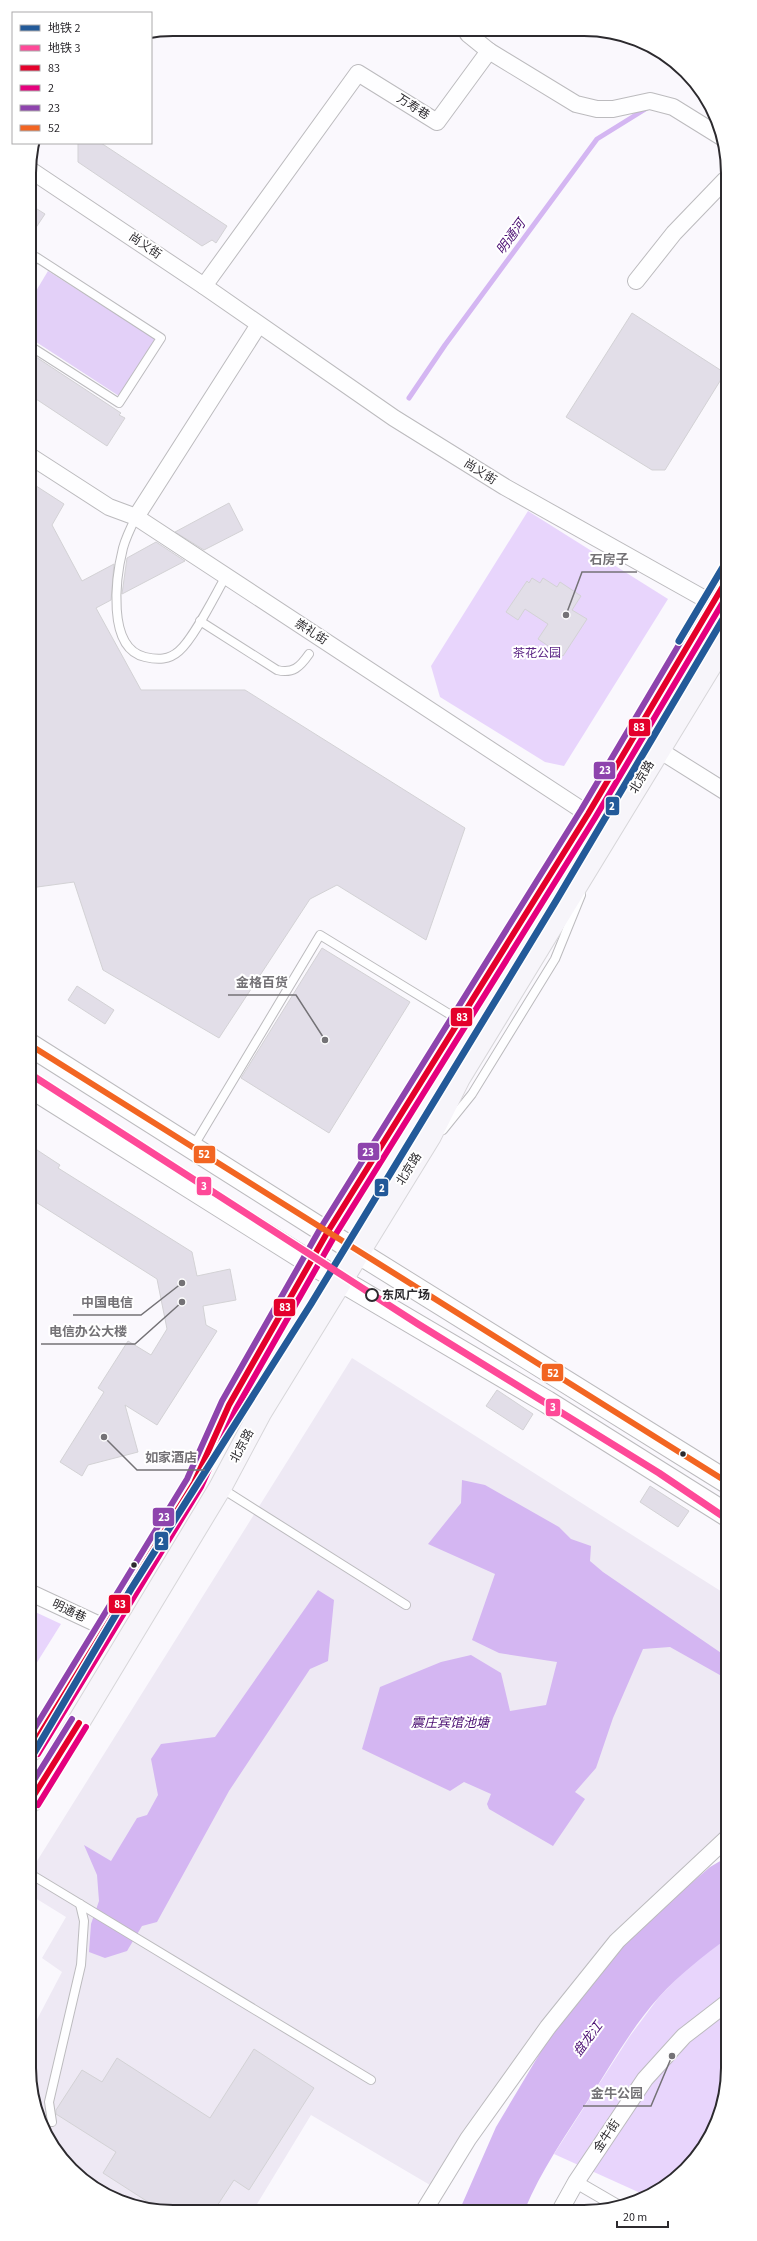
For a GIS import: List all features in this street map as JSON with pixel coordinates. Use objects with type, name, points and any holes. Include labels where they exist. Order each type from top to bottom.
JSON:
[{"type":"main road","points":[[36,1742],[194,1484],[229,1405],[327,1233],[588,814],[721,589]]},
{"type":"main road","name":"北京路","points":[[36,1793],[220,1488],[260,1413],[358,1251],[430,1136],[458,1078],[721,648]]},
{"type":"main road","points":[[36,1049],[327,1233],[721,1478]]},
{"type":"main road","points":[[36,1091],[310,1263],[547,1402],[721,1511]]},
{"type":"street","points":[[471,36],[489,50],[576,104],[597,109],[613,109],[650,101],[673,106],[715,133]]},
{"type":"street","name":"万寿巷","points":[[204,286],[358,72],[437,122],[489,50]]},
{"type":"street","name":"尚义街","points":[[36,174],[204,286],[258,326],[394,418],[505,488],[712,603]]},
{"type":"street","points":[[636,281],[674,233],[721,184]]},
{"type":"street","points":[[136,517],[258,326]]},
{"type":"street","name":"崇礼街","points":[[36,460],[109,507],[136,517],[588,814]]},
{"type":"street","points":[[659,750],[721,789]]},
{"type":"street","name":"明通巷","points":[[36,1595],[106,1628]]},
{"type":"street","points":[[427,2205],[468,2139],[548,2027],[617,1941],[721,1844]]},
{"type":"street","name":"金牛街","points":[[563,2205],[576,2182],[645,2079],[684,2036],[721,2007]]},
{"type":"street","points":[[576,2182],[611,2202]]},
{"type":"lane","points":[[36,257],[161,338],[119,403],[36,350]]},
{"type":"lane","points":[[136,517],[123,549],[117,601],[118,623],[128,646],[134,652],[142,656],[155,659],[168,658],[185,646],[226,576]]},
{"type":"lane","points":[[200,621],[277,670],[290,672],[296,669],[309,654]]},
{"type":"lane","points":[[192,1148],[320,935],[460,1021]]},
{"type":"lane","points":[[220,1488],[406,1605]]},
{"type":"lane","points":[[36,1877],[140,1938],[371,2080]]},
{"type":"lane","points":[[52,2122],[50,2102],[81,1965],[84,1921],[80,1904]]},
{"type":"shaded area","points":[[48,271],[155,339],[119,396],[36,342],[36,291]]},
{"type":"shaded area","points":[[352,1358],[721,1591],[721,1835],[598,1956],[529,2038],[430,2185],[311,2115],[256,2205],[155,2204],[129,2198],[112,2191],[90,2177],[76,2165],[54,2136],[43,2112],[37,2086],[36,2021],[62,1972],[42,1958],[66,1917],[36,1898],[36,1863]]},
{"type":"green space","name":"茶花公园","points":[[528,511],[668,599],[564,766],[545,762],[440,697],[431,666]]},
{"type":"green space","points":[[36,1612],[61,1624],[36,1664]]},
{"type":"green space","points":[[721,1943],[720,2086],[711,2120],[698,2144],[681,2165],[667,2177],[640,2193],[554,2154],[630,2036],[659,1997],[690,1965]]},
{"type":"water","name":"震庄宾馆池塘","points":[[462,1480],[485,1485],[559,1527],[571,1539],[591,1546],[590,1561],[603,1572],[721,1653],[721,1676],[670,1647],[643,1649],[613,1718],[596,1768],[575,1792],[585,1799],[553,1846],[489,1809],[487,1804],[491,1794],[464,1782],[450,1791],[362,1749],[380,1687],[441,1662],[471,1655],[501,1673],[510,1711],[546,1705],[557,1662],[499,1653],[472,1640],[495,1574],[428,1544],[461,1503]]},
{"type":"water","points":[[318,1590],[334,1600],[328,1661],[310,1669],[229,1791],[157,1922],[142,1926],[127,1951],[105,1958],[89,1952],[91,1924],[99,1901],[97,1875],[84,1845],[111,1861],[137,1818],[147,1815],[158,1795],[151,1759],[161,1744],[215,1737]]},
{"type":"water","name":"盘龙江","points":[[721,1861],[721,1943],[683,1973],[659,1997],[639,2022],[554,2154],[538,2181],[527,2205],[462,2205],[496,2127],[543,2048],[581,1994],[622,1943],[710,1867]]},
{"type":"building","points":[[78,144],[103,144],[227,226],[216,243],[212,240],[202,246],[78,162]]},
{"type":"building","points":[[36,208],[45,214],[36,228]]},
{"type":"building","points":[[632,313],[721,370],[721,379],[665,470],[652,470],[566,417]]},
{"type":"building","points":[[36,357],[121,413],[119,415],[125,418],[107,446],[36,399]]},
{"type":"building","points":[[36,486],[64,504],[52,525],[82,581],[114,564],[111,600],[96,608],[141,690],[245,690],[465,828],[426,940],[337,885],[310,899],[219,1038],[103,970],[74,882],[36,887]]},
{"type":"building","points":[[229,503],[243,530],[204,550],[175,532]]},
{"type":"building","points":[[156,542],[185,561],[122,594],[127,558]]},
{"type":"building","points":[[532,578],[540,583],[543,578],[557,587],[560,582],[581,596],[572,610],[587,619],[563,656],[538,639],[548,624],[525,609],[518,620],[506,612],[527,581],[529,583]]},
{"type":"building","points":[[322,948],[410,1002],[329,1133],[241,1078]]},
{"type":"building","points":[[77,986],[114,1010],[105,1024],[68,1000]]},
{"type":"building","points":[[36,1149],[60,1165],[58,1168],[192,1252],[197,1276],[230,1269],[236,1300],[203,1306],[206,1325],[217,1331],[157,1425],[125,1405],[138,1452],[88,1465],[82,1476],[60,1462],[104,1392],[98,1388],[128,1341],[151,1355],[167,1329],[157,1279],[36,1202]]},
{"type":"building","points":[[497,1390],[533,1414],[523,1430],[486,1406]]},
{"type":"building","points":[[650,1486],[689,1511],[678,1527],[640,1502]]},
{"type":"building","points":[[254,2049],[314,2088],[249,2190],[234,2180],[218,2205],[173,2205],[149,2203],[103,2173],[116,2152],[56,2114],[56,2110],[82,2070],[102,2082],[117,2058],[210,2118]]},
{"type":"waterway","name":"明通河","points":[[409,398],[445,345],[597,139],[647,108]]},
{"type":"metro line","name":"2","points":[[679,641],[721,570]]},
{"type":"metro line","name":"2","points":[[36,1750],[131,1589],[311,1304],[556,901],[721,622]]},
{"type":"metro line","name":"3","points":[[36,1078],[418,1324],[659,1473],[721,1515]]},
{"type":"transit line","name":"23","points":[[36,1726],[187,1479],[222,1401],[320,1229],[581,810],[719,577]]},
{"type":"transit line","name":"83","points":[[36,1741],[194,1483],[229,1405],[327,1233],[588,814],[721,589]]},
{"type":"transit line","name":"2","points":[[38,1754],[201,1487],[236,1409],[334,1237],[595,818],[721,605]]},
{"type":"transit line","name":"52","points":[[36,1049],[721,1478]]},
{"type":"transit line","name":"23","points":[[36,1777],[72,1719]]},
{"type":"transit line","name":"83","points":[[36,1792],[79,1723]]},
{"type":"transit line","name":"2","points":[[38,1805],[86,1727]]},
{"type":"place","name":"石房子","points":[[566,615]]},
{"type":"place","name":"金格百货","points":[[325,1040]]},
{"type":"place","name":"中国电信","points":[[182,1283]]},
{"type":"place","name":"东风广场","points":[[372,1295]]},
{"type":"place","name":"电信办公大楼","points":[[182,1302]]},
{"type":"place","name":"如家酒店","points":[[104,1437]]},
{"type":"place","name":"金牛公园","points":[[672,2056]]}]
